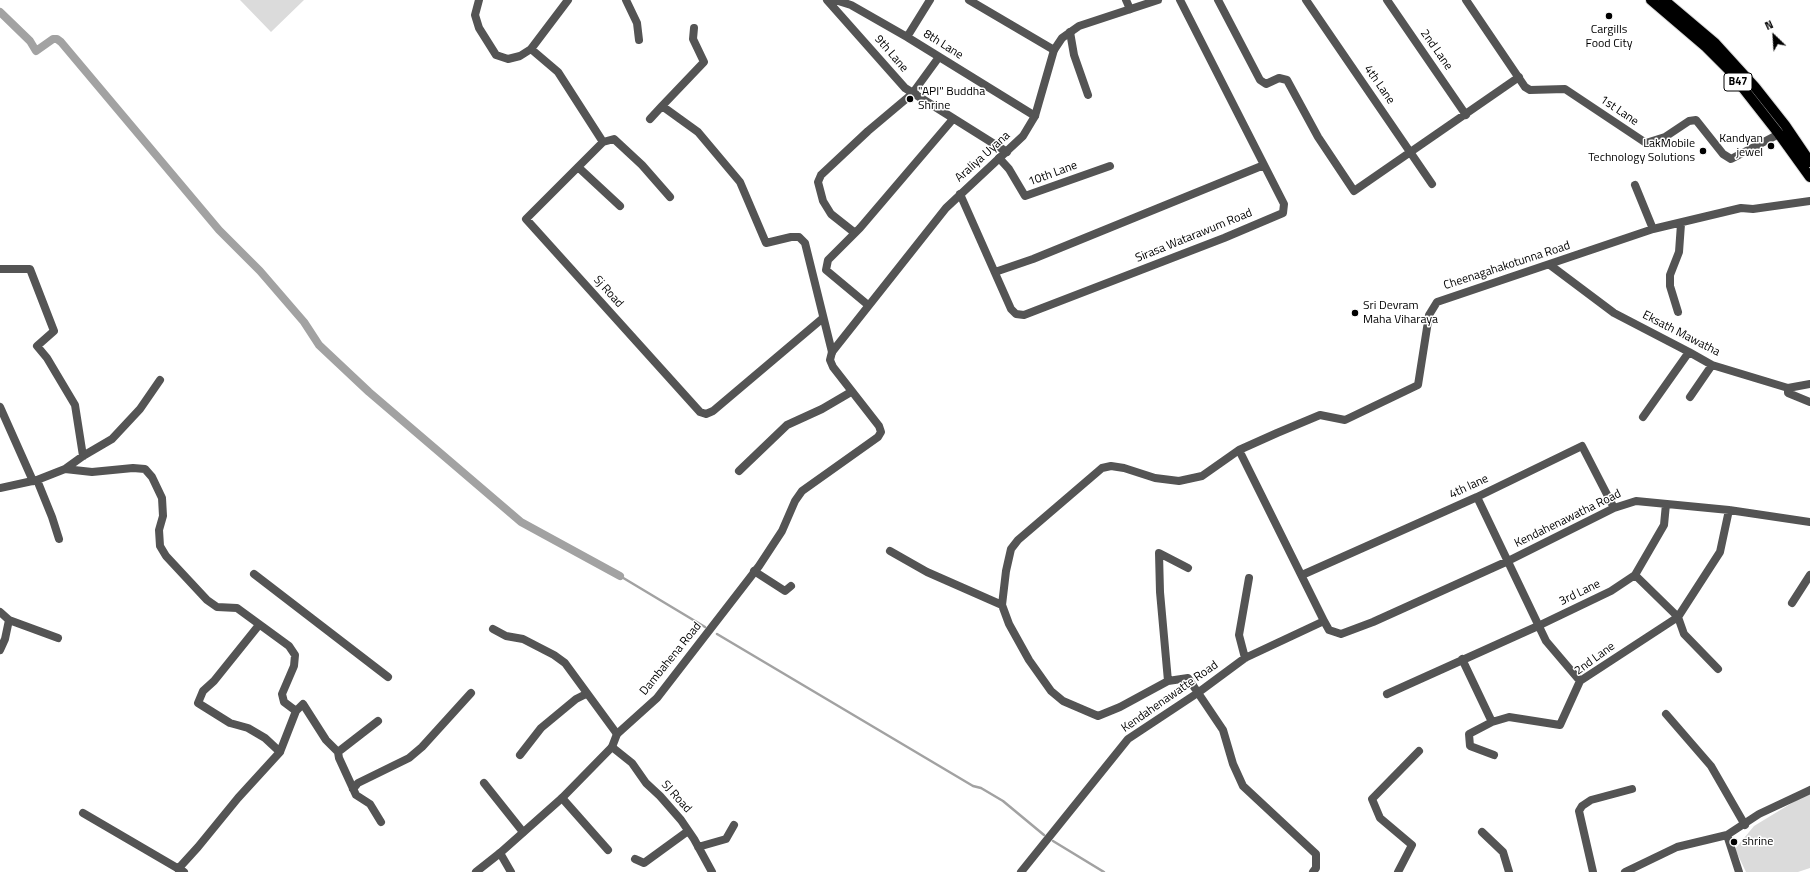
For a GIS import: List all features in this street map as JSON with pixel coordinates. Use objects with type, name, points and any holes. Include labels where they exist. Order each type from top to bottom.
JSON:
[{"type":"main road","name":"B47","points":[[1651,0],[1706,47],[1728,69],[1779,134],[1810,177]]},
{"type":"main road","name":"B47","points":[[1664,0],[1715,43],[1755,87],[1785,125],[1810,162]]},
{"type":"street","points":[[479,0],[475,15],[479,28],[496,54],[508,59],[520,56],[531,49],[568,0]]},
{"type":"street","points":[[626,0],[638,23],[639,40]]},
{"type":"street","name":"9th Lane","points":[[827,0],[912,94],[1007,152]]},
{"type":"street","name":"8th Lane","points":[[836,0],[851,5],[907,37],[1036,116]]},
{"type":"street","points":[[907,37],[930,0]]},
{"type":"street","points":[[969,0],[1054,50]]},
{"type":"street","points":[[1126,0],[1130,9]]},
{"type":"street","name":"Araliya Uyana","points":[[832,352],[946,208],[1024,136],[1036,116],[1054,50],[1062,38],[1079,26],[1158,0]]},
{"type":"street","name":"Sirasa Watarawum Road","points":[[960,194],[1011,309],[1016,314],[1024,315],[1224,238],[1283,213],[1284,204],[1180,0]]},
{"type":"street","points":[[1218,0],[1260,80],[1266,84],[1279,78],[1287,80],[1318,137],[1354,191],[1520,77]]},
{"type":"street","name":"4th Lane","points":[[1306,0],[1432,184]]},
{"type":"street","name":"2nd Lane","points":[[1387,0],[1466,115]]},
{"type":"street","name":"1st Lane","points":[[1466,0],[1520,77],[1525,87],[1530,90],[1565,89],[1646,143],[1665,137],[1689,121],[1696,120],[1723,154],[1732,159],[1779,134]]},
{"type":"street","points":[[650,120],[704,62],[693,38],[694,28]]},
{"type":"street","points":[[1070,32],[1074,55],[1088,95]]},
{"type":"street","points":[[531,49],[558,72],[603,142],[614,139],[642,165],[670,197]]},
{"type":"street","points":[[855,233],[831,214],[823,201],[818,182],[821,175],[868,131],[912,94],[939,57]]},
{"type":"street","points":[[662,106],[698,132],[740,182],[766,243],[791,237],[799,237],[805,243],[832,352],[830,360],[833,367],[851,392],[817,412],[787,425],[739,471]]},
{"type":"street","points":[[868,305],[826,270],[828,260],[855,233],[953,119]]},
{"type":"street","name":"Sj Road","points":[[603,142],[526,219],[700,412],[706,414],[713,411],[823,318]]},
{"type":"street","name":"10th Lane","points":[[999,158],[1009,169],[1025,196],[1110,166]]},
{"type":"street","points":[[995,272],[1033,259],[1264,165]]},
{"type":"street","points":[[578,167],[620,206]]},
{"type":"street","points":[[1635,185],[1653,229]]},
{"type":"street","name":"Cheenagahakotunna Road","points":[[1239,450],[1320,415],[1345,420],[1418,385],[1429,315],[1437,302],[1653,229],[1681,224],[1741,208],[1753,209],[1810,201]]},
{"type":"street","points":[[1678,312],[1670,286],[1670,276],[1679,252],[1681,224]]},
{"type":"street","name":"Eksath Mawatha","points":[[1550,265],[1614,313],[1712,365],[1788,388],[1788,393],[1810,402]]},
{"type":"street","points":[[0,269],[30,269],[54,331],[37,346],[47,358],[75,405],[82,456]]},
{"type":"street","points":[[1643,418],[1689,352]]},
{"type":"street","points":[[1690,397],[1712,365]]},
{"type":"street","points":[[0,488],[35,480],[66,469],[82,456],[112,439],[140,409],[160,380]]},
{"type":"street","points":[[1788,388],[1810,384]]},
{"type":"street","name":"Dambahena Road","points":[[476,872],[500,853],[562,798],[612,747],[617,734],[657,698],[754,572],[782,531],[795,501],[802,491],[866,447],[878,437],[881,432],[879,426],[851,392]]},
{"type":"street","points":[[0,407],[52,517],[59,539]]},
{"type":"street","name":"4th lane","points":[[1302,575],[1477,497],[1582,446],[1614,508]]},
{"type":"street","points":[[1313,872],[1316,868],[1316,854],[1243,786],[1233,764],[1223,730],[1199,692],[1188,678],[1168,681],[1120,707],[1098,716],[1079,709],[1063,701],[1051,691],[1029,660],[1009,624],[1002,605],[1006,571],[1011,549],[1018,540],[1102,468],[1111,466],[1124,468],[1155,478],[1179,481],[1202,476],[1239,450],[1324,621]]},
{"type":"street","points":[[66,469],[92,472],[139,467],[148,471],[162,498],[163,516],[159,530],[160,546],[166,556],[207,600],[217,607],[235,606],[289,646],[295,655],[294,666],[282,694],[284,702],[296,711]]},
{"type":"street","points":[[1477,497],[1546,641],[1580,681]]},
{"type":"street","name":"Kendahenawatha Road","points":[[1324,621],[1329,630],[1341,634],[1373,622],[1508,561],[1614,508],[1636,501],[1729,510],[1810,522]]},
{"type":"street","name":"3rd Lane","points":[[1386,694],[1538,626],[1611,591],[1635,575],[1664,525],[1666,504]]},
{"type":"street","name":"2nd Lane","points":[[1492,722],[1509,717],[1560,725],[1580,681],[1678,617],[1720,552],[1729,510]]},
{"type":"street","points":[[890,551],[927,572],[1002,605]]},
{"type":"street","points":[[1168,681],[1160,592],[1160,553],[1188,568]]},
{"type":"street","points":[[754,572],[785,591],[791,586]]},
{"type":"street","points":[[254,574],[388,678]]},
{"type":"street","points":[[1635,575],[1678,617],[1684,634],[1718,668]]},
{"type":"street","points":[[1792,603],[1810,575]]},
{"type":"street","points":[[1245,658],[1239,635],[1249,578]]},
{"type":"street","points":[[0,612],[9,620],[58,638]]},
{"type":"street","points":[[0,650],[5,639],[9,620]]},
{"type":"street","name":"Kendahenawatte Road","points":[[1021,872],[1128,739],[1199,692],[1245,658],[1324,621]]},
{"type":"street","points":[[259,624],[214,680],[203,691],[198,703],[230,723],[248,728],[266,738],[280,752]]},
{"type":"street","points":[[493,629],[506,636],[522,639],[554,655],[565,663],[586,694],[617,734]]},
{"type":"street","points":[[1462,659],[1492,722],[1469,734],[1470,746],[1494,755]]},
{"type":"street","points":[[353,788],[358,783],[409,758],[422,747],[471,693]]},
{"type":"street","points":[[520,755],[541,728],[576,699],[586,694]]},
{"type":"street","points":[[83,813],[181,870],[238,798],[280,752],[296,711],[303,704],[326,740],[338,752],[339,758],[356,795],[370,804],[381,822]]},
{"type":"street","points":[[1666,714],[1711,766],[1745,825]]},
{"type":"street","points":[[338,752],[378,721]]},
{"type":"street","name":"SJ Road","points":[[612,747],[632,763],[646,782],[660,796],[688,831],[712,872]]},
{"type":"street","points":[[1398,872],[1412,844],[1380,818],[1372,799],[1419,751]]},
{"type":"street","points":[[484,783],[523,832]]},
{"type":"street","points":[[1593,872],[1579,811],[1591,800],[1632,789]]},
{"type":"street","points":[[1625,872],[1677,847],[1727,835],[1745,825],[1759,814],[1810,790]]},
{"type":"street","points":[[562,798],[608,850]]},
{"type":"street","points":[[698,847],[726,839],[734,825]]},
{"type":"street","points":[[635,859],[644,864],[688,831]]},
{"type":"street","points":[[1482,832],[1503,852],[1509,872]]},
{"type":"street","points":[[1727,835],[1738,872]]},
{"type":"street","points":[[500,853],[511,872]]},
{"type":"shaded area","points":[[240,0],[304,0],[271,32]]},
{"type":"shaded area","points":[[1810,792],[1810,868],[1798,872],[1746,872],[1735,849],[1754,826]]},
{"type":"waterway","points":[[0,12],[30,41],[36,51],[53,39],[57,39],[61,42],[219,230],[260,271],[304,322],[319,345],[369,392],[521,522],[620,576]]},
{"type":"waterway","points":[[620,576],[705,627]]},
{"type":"waterway","points":[[717,634],[973,786],[981,788],[1003,801],[1044,835]]},
{"type":"waterway","points":[[1053,841],[1104,872]]},
{"type":"place","name":"Cargills Food City","points":[[1609,16]]},
{"type":"place","name":"\"API\" Buddha Shrine","points":[[910,99]]},
{"type":"place","name":"Kandyan jewel","points":[[1771,146]]},
{"type":"place","name":"LakMobile Technology Solutions","points":[[1703,151]]},
{"type":"place","name":"Sri Devram Maha Viharaya","points":[[1355,313]]},
{"type":"place","name":"shrine","points":[[1734,842]]}]
